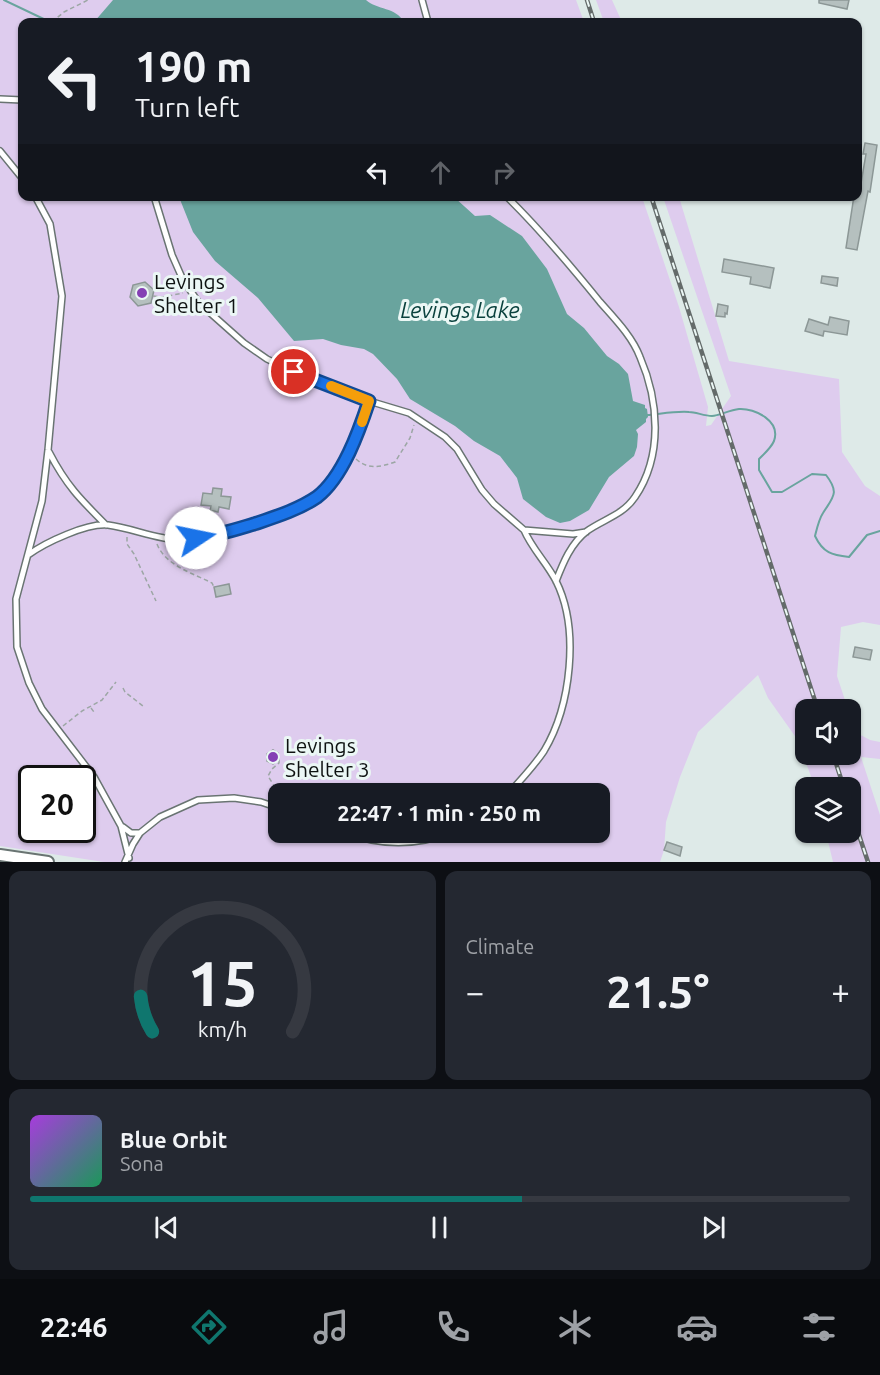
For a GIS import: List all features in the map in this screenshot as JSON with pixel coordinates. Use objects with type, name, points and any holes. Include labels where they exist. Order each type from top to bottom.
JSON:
[{"type":"street","points":[[3,857],[48,862]]},
{"type":"lane","points":[[422,0],[427,18]]},
{"type":"lane","points":[[0,99],[18,100]]},
{"type":"lane","points":[[0,151],[18,173]]},
{"type":"lane","points":[[38,201],[50,224],[62,296],[42,501],[16,599],[17,647],[29,683],[47,716],[94,777],[122,826],[127,860]]},
{"type":"lane","points":[[156,201],[172,255],[183,280],[199,303],[221,324],[267,359],[369,401],[389,405],[418,419],[445,437],[457,450],[482,490],[494,504],[524,530],[530,544],[556,581],[569,630],[570,652],[561,708],[544,750],[518,783]]},
{"type":"lane","points":[[511,201],[566,259],[622,328],[640,355],[653,401],[655,425],[649,468],[634,499],[622,512],[586,532],[573,534],[524,530]]},
{"type":"lane","points":[[27,555],[41,545],[72,532],[106,525],[181,540],[211,537],[285,514],[317,496],[332,481],[347,456],[369,401]]},
{"type":"lane","points":[[48,450],[63,479],[77,497],[106,525]]},
{"type":"lane","points":[[556,581],[568,553],[586,532]]},
{"type":"lane","points":[[127,860],[140,833],[160,818],[198,800],[234,798],[268,804]]},
{"type":"lane","points":[[122,826],[131,833],[140,833]]},
{"type":"path","points":[[57,18],[88,0]]},
{"type":"path","points":[[153,296],[163,297],[190,290]]},
{"type":"path","points":[[351,456],[363,466],[383,466],[395,462],[410,438],[418,419]]},
{"type":"path","points":[[211,537],[214,511]]},
{"type":"path","points":[[128,530],[127,544],[156,601]]},
{"type":"path","points":[[163,542],[156,540],[161,554],[212,583],[214,587]]},
{"type":"path","points":[[66,732],[62,727],[102,700],[116,682]]},
{"type":"path","points":[[123,688],[143,706]]},
{"type":"path","points":[[90,707],[94,712]]},
{"type":"path","points":[[272,783],[268,776],[279,760]]},
{"type":"shaded area","points":[[0,0],[576,0],[583,18],[18,18],[18,201],[643,201],[679,307],[708,407],[706,426],[711,425],[731,396],[664,201],[680,201],[729,361],[839,379],[842,452],[865,486],[880,496],[880,625],[863,622],[841,627],[837,676],[845,699],[795,699],[795,736],[768,698],[758,675],[698,732],[680,777],[666,822],[664,850],[660,862],[104,862],[0,846]]},
{"type":"shaded area","points":[[596,0],[612,0],[620,18],[603,18]]},
{"type":"shaded area","points":[[861,735],[880,742],[880,759],[861,757]]},
{"type":"shaded area","points":[[861,757],[880,815],[880,862],[833,862],[828,843],[861,843],[861,777],[811,777],[807,765],[861,765]]},
{"type":"water","points":[[113,0],[366,0],[402,18],[97,18]]},
{"type":"water","name":"Levings Lake","points":[[181,201],[458,201],[475,216],[490,215],[522,236],[547,269],[567,314],[584,328],[607,356],[628,374],[633,401],[645,405],[648,417],[646,422],[636,430],[637,447],[634,456],[609,477],[589,510],[570,521],[560,523],[546,517],[523,499],[517,478],[500,456],[410,399],[397,379],[373,354],[364,349],[323,339],[294,341],[258,298],[215,261],[193,232]]},
{"type":"building","points":[[819,0],[849,0],[847,9],[819,3]]},
{"type":"building","points":[[865,143],[877,145],[870,192],[868,191],[857,250],[846,248],[853,201],[862,201],[862,177],[866,154],[863,154]]},
{"type":"building","points":[[724,259],[774,268],[770,288],[750,284],[751,277],[722,272]]},
{"type":"building","points":[[822,276],[838,278],[837,286],[821,283]]},
{"type":"building","name":"Levings Shelter 1","points":[[145,282],[154,290],[151,303],[138,306],[130,297],[133,285]]},
{"type":"building","points":[[718,304],[728,306],[725,317],[716,316]]},
{"type":"building","points":[[830,317],[849,321],[847,335],[824,331],[823,336],[805,331],[809,319],[828,325]]},
{"type":"building","points":[[213,488],[222,489],[221,496],[231,497],[229,509],[219,507],[218,512],[210,511],[211,506],[201,505],[203,493],[212,494]]},
{"type":"building","points":[[229,584],[231,594],[216,597],[214,587]]},
{"type":"building","points":[[855,647],[872,650],[870,660],[853,657]]},
{"type":"building","name":"Levings Shelter 3","points":[[273,750],[278,753],[279,760],[273,764],[267,761],[267,754]]},
{"type":"building","points":[[667,842],[682,847],[680,856],[664,850]]},
{"type":"waterway","points":[[4,0],[42,18]]},
{"type":"waterway","points":[[284,361],[286,356]]},
{"type":"waterway","points":[[278,376],[280,371]]},
{"type":"waterway","points":[[647,415],[692,412],[712,416],[739,409],[759,413],[774,427],[774,441],[759,459],[759,470],[772,492],[782,492],[812,474],[826,475],[833,486],[834,495],[820,518],[815,536],[825,550],[849,557],[867,535],[880,531]]},
{"type":"railway","points":[[587,0],[593,18]]},
{"type":"railway","points":[[653,201],[814,699]]},
{"type":"railway","points":[[837,765],[840,777]]},
{"type":"railway","points":[[861,841],[868,862]]},
{"type":"slow traffic","points":[[331,386],[369,401],[362,422]]},
{"type":"place","name":"Levings Shelter 1","points":[[142,293]]},
{"type":"place","name":"Levings Shelter 3","points":[[273,757]]},
{"type":"route","points":[[196,538],[211,537],[285,514],[317,496],[332,481],[347,456],[369,401],[294,372]]}]
